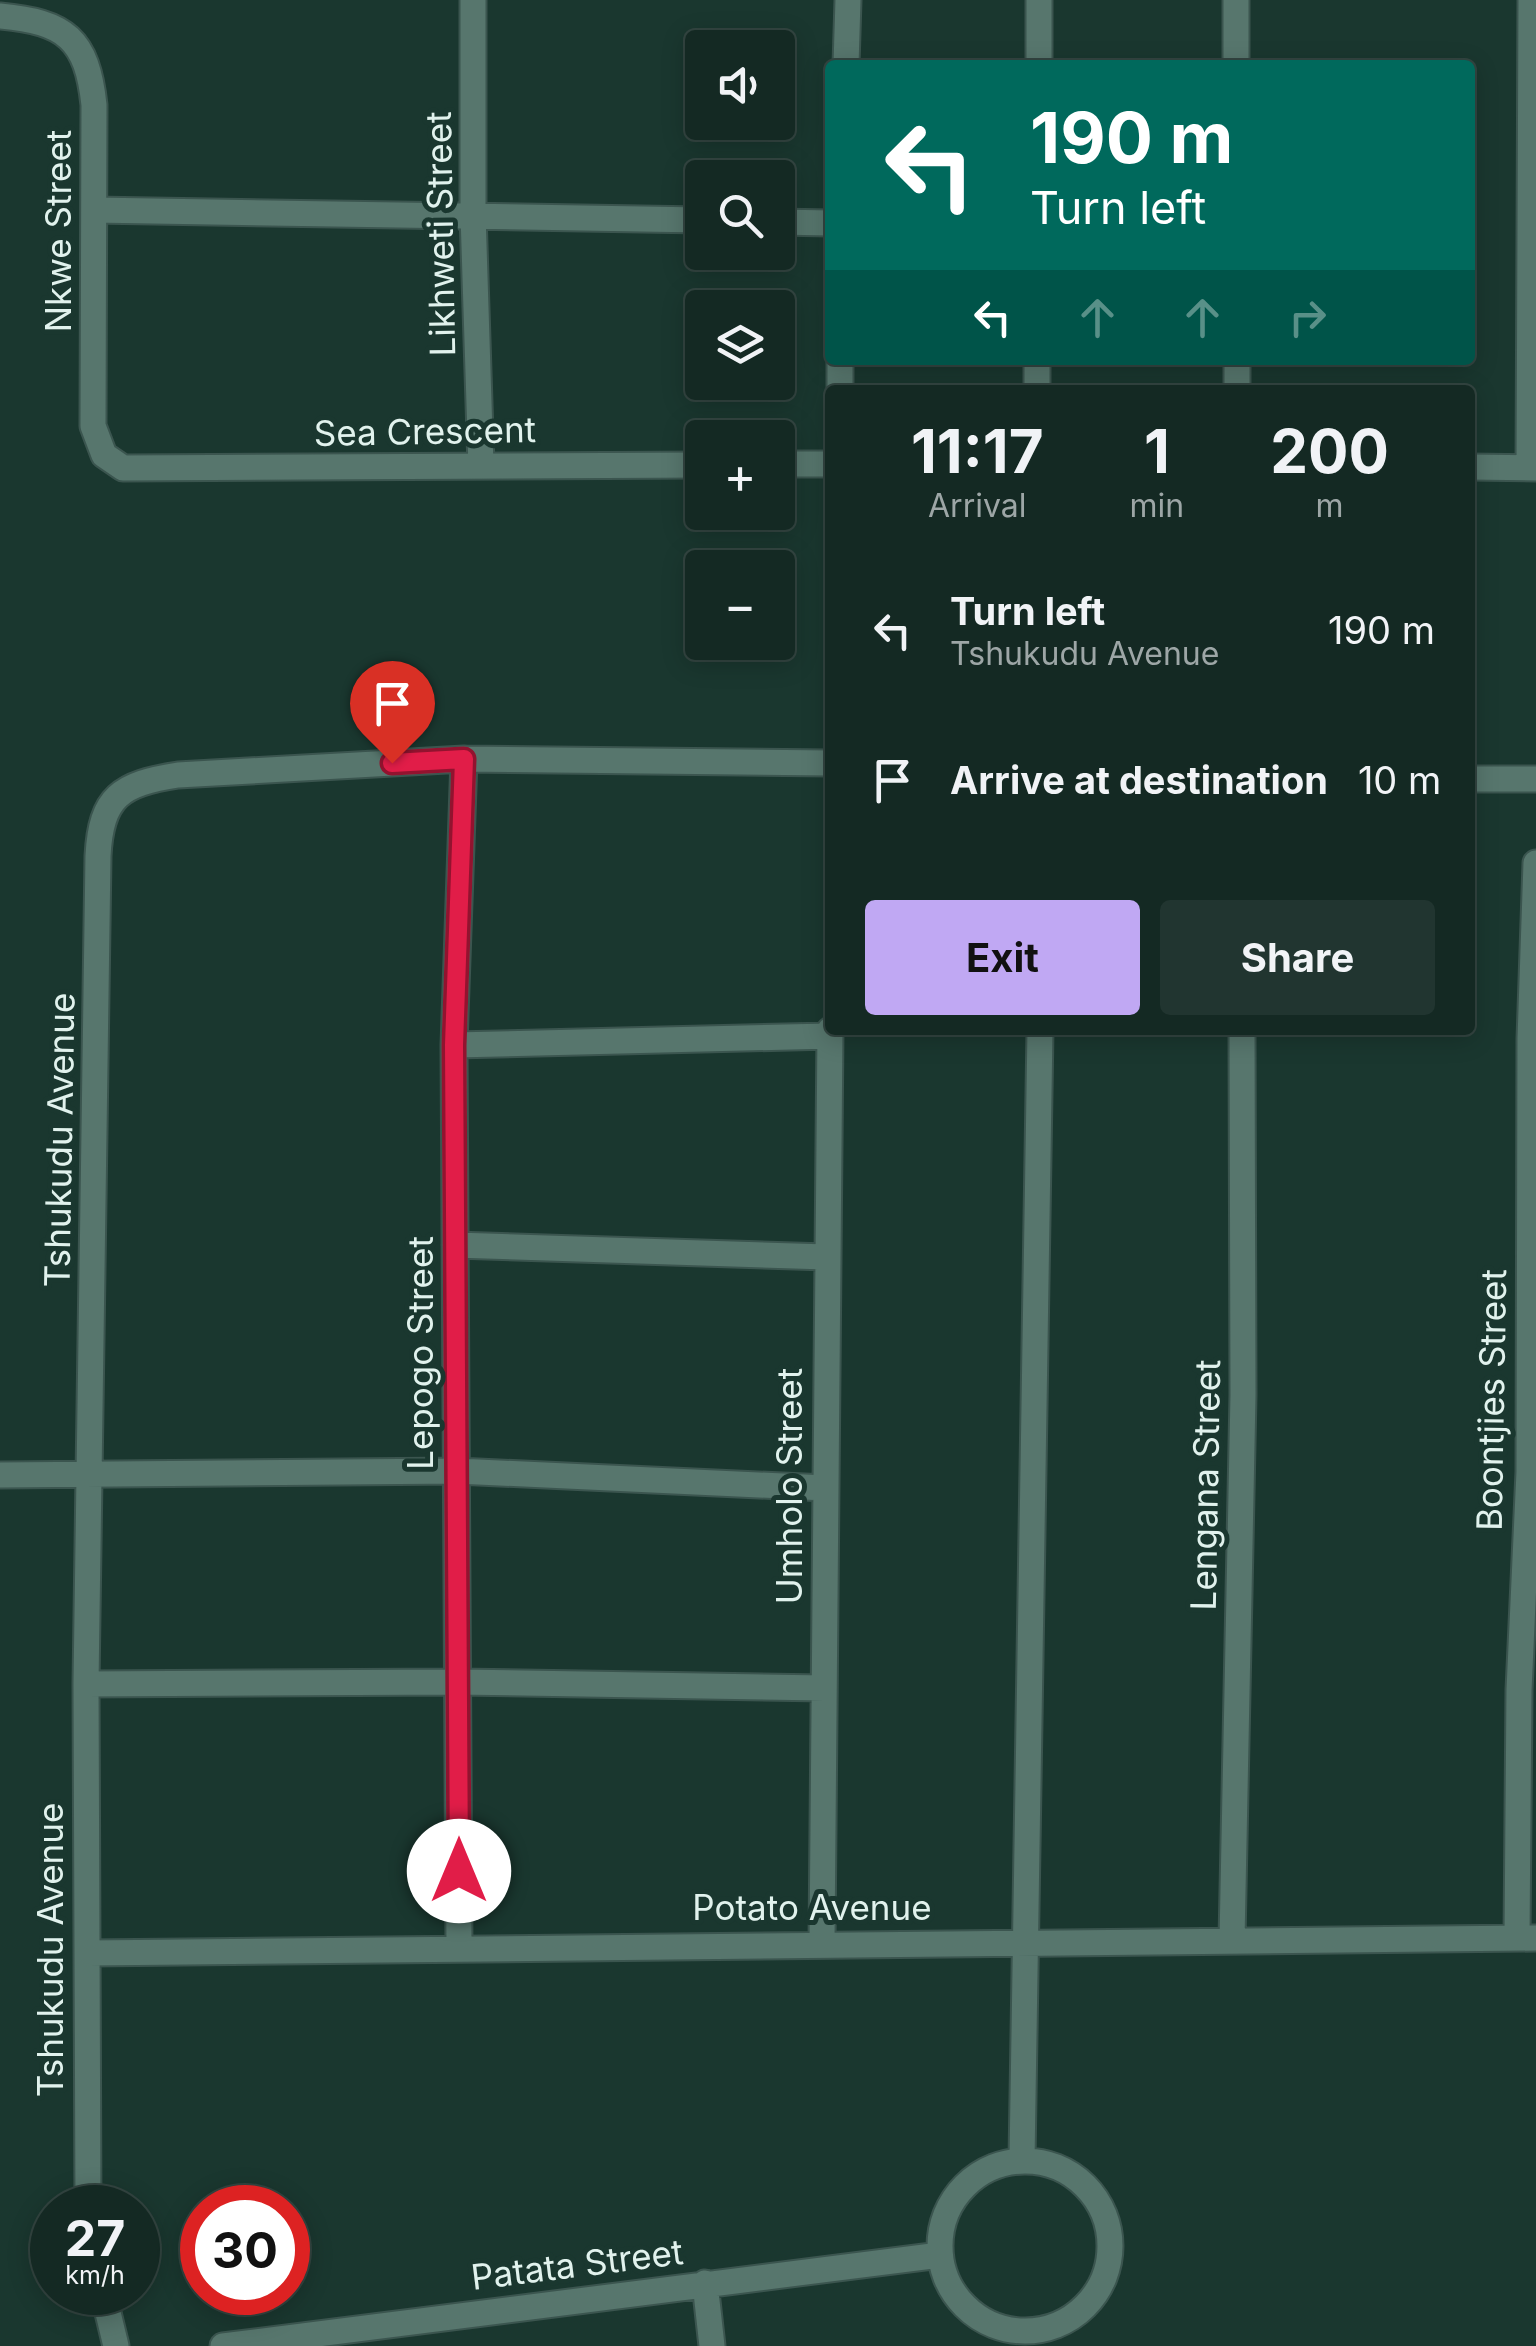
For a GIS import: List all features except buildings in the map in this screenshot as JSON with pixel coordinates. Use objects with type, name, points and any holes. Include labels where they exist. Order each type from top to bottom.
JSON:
[{"type":"street","name":"Likhweti Street","points":[[473,0],[473,214],[481,466]]},
{"type":"street","points":[[846,60],[848,0]]},
{"type":"street","points":[[1039,0],[1039,60]]},
{"type":"street","points":[[1236,0],[1236,60]]},
{"type":"street","points":[[1475,467],[1532,468],[1533,13]]},
{"type":"street","name":"Nkwe Street","points":[[0,16],[42,22],[61,30],[81,48],[90,69],[94,105],[92,426],[104,455],[123,468],[149,470]]},
{"type":"street","points":[[94,210],[685,220]]},
{"type":"street","points":[[795,222],[825,223]]},
{"type":"street","name":"Sea Crescent","points":[[149,470],[685,464]]},
{"type":"street","points":[[795,464],[825,464]]},
{"type":"street","name":"Tshukudu Avenue","points":[[87,2185],[86,1684],[98,856],[104,812],[123,790],[144,780],[178,775],[464,759],[825,763]]},
{"type":"street","name":"Lepogo Street","points":[[459,1946],[454,1045],[464,759]]},
{"type":"street","points":[[1475,778],[1536,779]]},
{"type":"street","name":"Boontjies Street","points":[[1526,1938],[1536,862]]},
{"type":"street","points":[[454,1045],[825,1033]]},
{"type":"street","name":"Umholo Street","points":[[822,1942],[830,1035]]},
{"type":"street","points":[[1022,2160],[1029,1942],[1040,1035]]},
{"type":"street","name":"Lengana Street","points":[[1232,1940],[1243,1394],[1242,1035]]},
{"type":"street","points":[[455,1246],[827,1257]]},
{"type":"street","points":[[0,1476],[457,1471],[826,1488]]},
{"type":"street","points":[[86,1684],[458,1682],[824,1688]]},
{"type":"street","name":"Potato Avenue","points":[[89,1953],[822,1942],[1526,1938]]},
{"type":"street","points":[[1022,2160],[1050,2164],[1076,2177],[1096,2198],[1107,2224],[1110,2252],[1103,2280],[1088,2303],[1048,2337],[986,2322],[963,2304],[947,2282],[940,2254],[941,2227],[960,2190],[994,2166],[1022,2160]]},
{"type":"street","name":"Patata Street","points":[[223,2346],[940,2254]]},
{"type":"street","points":[[705,2283],[712,2346]]},
{"type":"street","points":[[109,2315],[116,2346]]},
{"type":"route","points":[[392,763],[464,759],[454,1045],[459,1871]]}]
